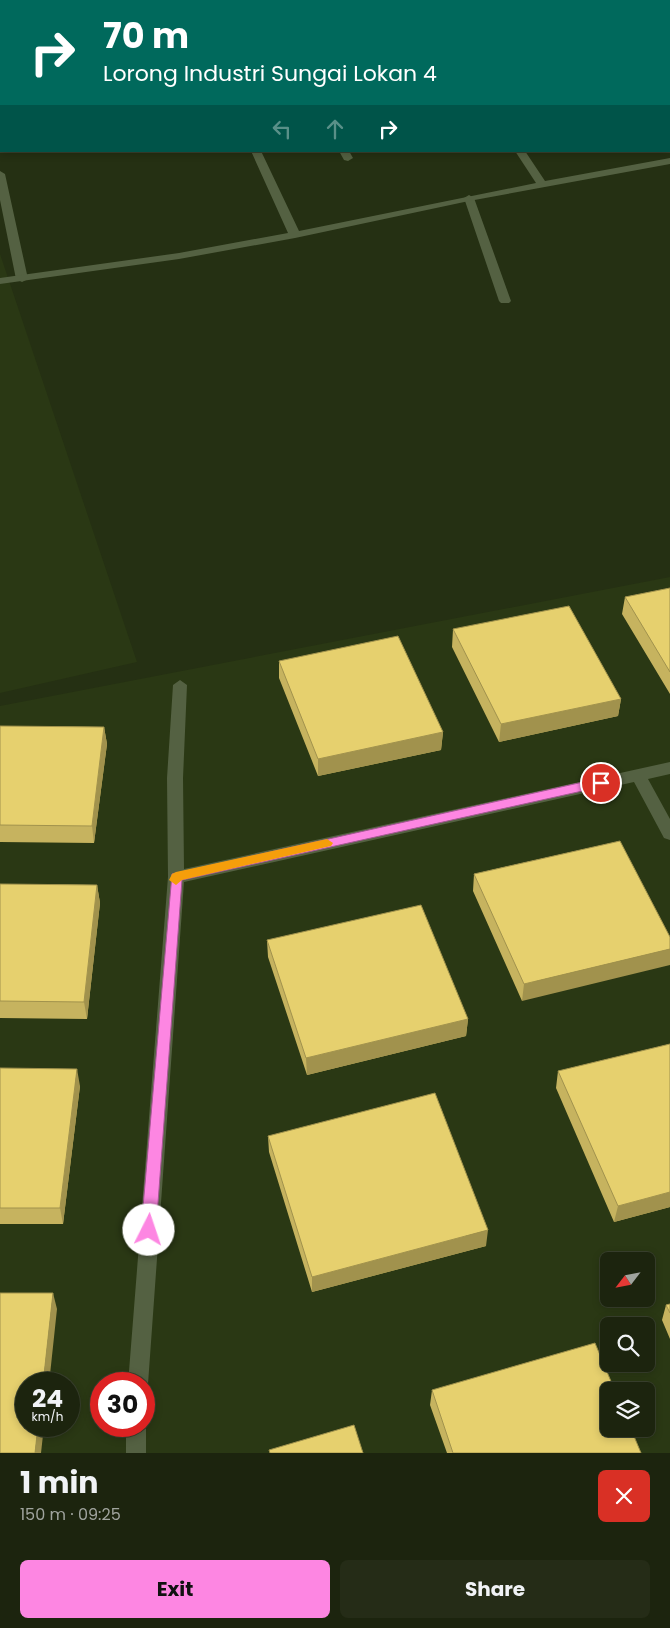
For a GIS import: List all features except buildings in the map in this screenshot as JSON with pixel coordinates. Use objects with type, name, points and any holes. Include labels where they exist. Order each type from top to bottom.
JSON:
[{"type":"street","points":[[256,152],[295,236]]},
{"type":"street","points":[[521,152],[542,184]]},
{"type":"street","points":[[0,281],[179,256],[295,236],[469,198],[670,161]]},
{"type":"street","points":[[0,174],[22,279]]},
{"type":"street","points":[[469,198],[505,301]]},
{"type":"street","points":[[139,1372],[176,877],[175,778],[180,686]]},
{"type":"street","points":[[176,877],[670,768]]},
{"type":"street","points":[[638,774],[670,834]]},
{"type":"street","points":[[136,1437],[136,1453]]},
{"type":"shaded area","points":[[0,254],[137,662],[0,693]]},
{"type":"shaded area","points":[[670,577],[670,1453],[0,1453],[0,706]]},
{"type":"slow traffic","points":[[176,880],[176,877],[327,843]]},
{"type":"route","points":[[149,1230],[176,877],[601,783]]}]
